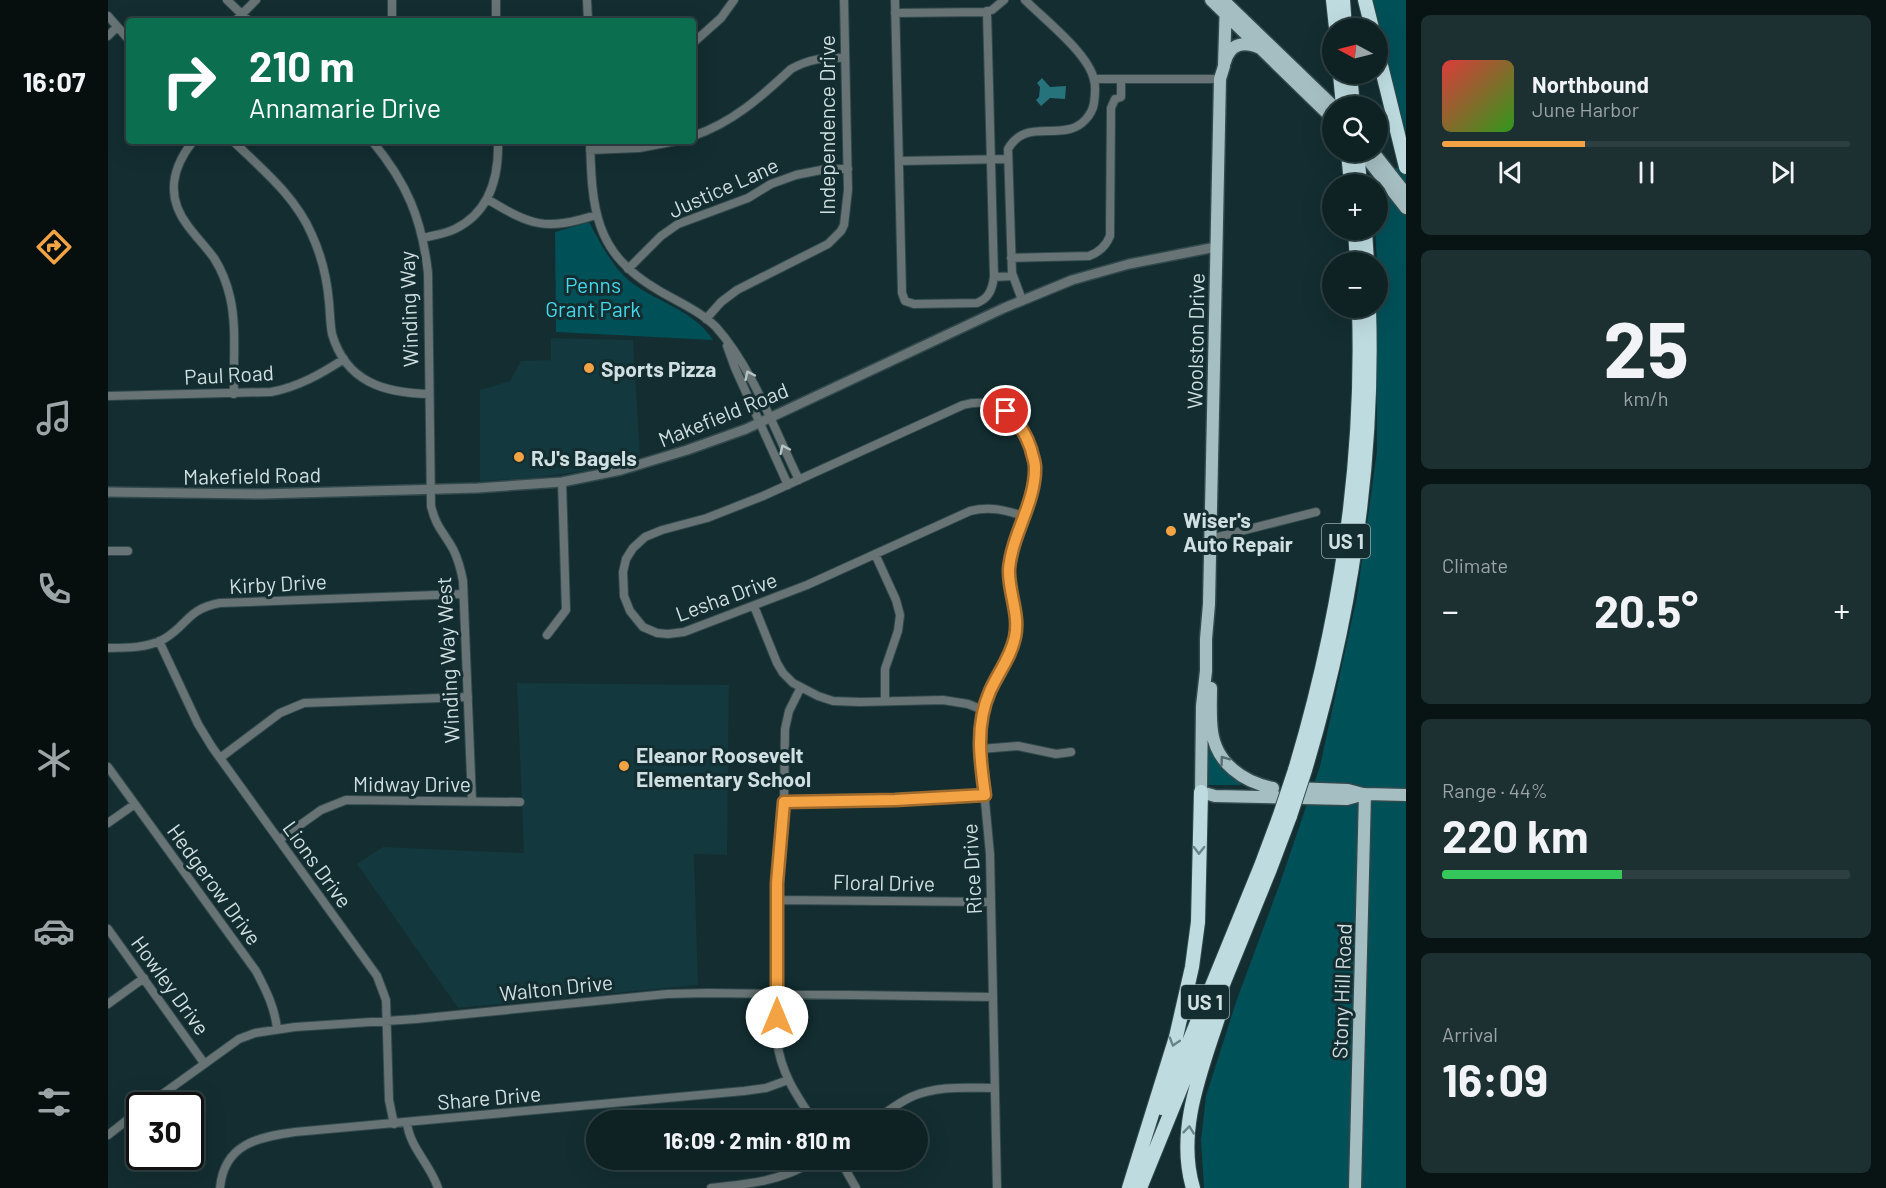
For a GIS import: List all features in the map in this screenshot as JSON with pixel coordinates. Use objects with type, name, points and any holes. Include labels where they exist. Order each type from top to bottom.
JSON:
[{"type":"highway","points":[[1333,0],[1335,18]]},
{"type":"highway","points":[[1343,0],[1344,18]]},
{"type":"highway","points":[[1365,0],[1370,18]]},
{"type":"highway","points":[[1386,84],[1406,167]]},
{"type":"highway","name":"US 1","points":[[1300,770],[1326,652],[1346,545],[1358,414],[1359,318]]},
{"type":"highway","name":"US 1","points":[[1140,1188],[1244,934],[1285,816],[1336,654],[1357,537],[1368,414],[1369,318]]},
{"type":"highway","points":[[1129,1188],[1176,1037],[1192,967],[1198,907],[1201,792]]},
{"type":"highway","name":"US 1","points":[[1129,1188],[1261,866],[1285,816]]},
{"type":"highway","points":[[1192,1188],[1188,1151],[1193,1101],[1244,934]]},
{"type":"main road","points":[[1221,3],[1261,48],[1322,108]]},
{"type":"main road","points":[[1221,3],[1322,96]]},
{"type":"main road","name":"Woolston Drive","points":[[1201,792],[1202,706],[1209,604],[1220,79],[1224,66],[1221,3]]},
{"type":"main road","name":"Woolston Drive","points":[[1220,79],[1216,65],[1221,3]]},
{"type":"main road","points":[[1224,66],[1228,52],[1237,45],[1248,44],[1261,48]]},
{"type":"main road","points":[[1370,162],[1406,208]]},
{"type":"main road","points":[[1381,162],[1406,194]]},
{"type":"main road","name":"Woolston Drive","points":[[1209,604],[1213,738],[1221,756],[1235,772],[1256,784],[1273,788]]},
{"type":"main road","name":"Woolston Drive","points":[[1201,792],[1215,788],[1273,788],[1348,790],[1365,794],[1406,795]]},
{"type":"main road","name":"Woolston Drive","points":[[1201,792],[1215,796],[1347,799],[1365,794]]},
{"type":"main road","name":"Stony Hill Road","points":[[1355,1188],[1365,794]]},
{"type":"street","points":[[227,0],[246,18]]},
{"type":"street","points":[[238,18],[256,0]]},
{"type":"street","points":[[392,0],[392,18]]},
{"type":"street","points":[[496,0],[496,18]]},
{"type":"street","points":[[587,0],[588,18]]},
{"type":"street","points":[[696,40],[722,18],[734,0]]},
{"type":"street","name":"Independence Drive","points":[[706,319],[721,302],[737,290],[834,240],[846,220],[848,169],[844,0]]},
{"type":"street","points":[[895,0],[902,293],[905,301],[914,304],[977,303],[988,296],[994,277],[987,11]]},
{"type":"street","points":[[895,14],[987,11],[1004,0]]},
{"type":"street","points":[[1022,300],[1013,276],[1011,258],[1008,149],[1020,135],[1077,127],[1085,120],[1094,106],[1094,79],[1081,54],[1025,0]]},
{"type":"street","points":[[108,16],[126,37]]},
{"type":"street","points":[[108,36],[117,27]]},
{"type":"street","points":[[696,135],[712,129],[743,111],[800,64],[819,58],[845,58]]},
{"type":"street","points":[[1094,79],[1220,79]]},
{"type":"street","points":[[1011,258],[1089,256],[1107,243],[1110,236],[1111,108],[1115,99],[1121,97],[1121,79]]},
{"type":"street","points":[[191,144],[178,162],[174,178],[175,196],[182,216],[215,260],[230,297],[234,394]]},
{"type":"street","points":[[236,144],[286,193],[306,223],[324,267],[332,334],[344,359],[359,375],[378,387],[400,393],[429,394]]},
{"type":"street","name":"Winding Way","points":[[374,144],[403,184],[423,238],[428,273],[431,489]]},
{"type":"street","points":[[423,238],[453,230],[474,216],[487,199],[497,172],[498,144]]},
{"type":"street","points":[[660,144],[639,148],[590,145],[591,185],[596,215],[610,247],[628,269],[648,285],[706,319],[744,365],[788,485]]},
{"type":"street","points":[[899,161],[1008,159]]},
{"type":"street","name":"Justice Lane","points":[[628,269],[661,236],[678,224],[748,198],[771,184],[796,175],[826,169],[848,169]]},
{"type":"street","points":[[487,199],[513,215],[536,224],[565,224],[596,215]]},
{"type":"street","name":"Makefield Road","points":[[108,492],[261,494],[487,488],[562,482],[645,464],[765,420],[1046,290],[1096,272],[1216,247]]},
{"type":"street","points":[[994,277],[1013,276]]},
{"type":"street","name":"Paul Road","points":[[108,396],[257,394],[282,390],[309,380],[344,359]]},
{"type":"street","name":"Rice Drive","points":[[788,485],[948,410],[971,403],[989,403],[999,406],[1012,415],[1029,441],[1035,468],[1032,489],[1010,566],[1016,635],[1010,655],[983,710],[980,730],[989,836],[997,1188]]},
{"type":"street","points":[[765,420],[799,480]]},
{"type":"street","points":[[547,635],[566,610],[562,482]]},
{"type":"street","name":"Lesha Drive","points":[[788,485],[707,518],[649,535],[633,548],[626,559],[623,580],[626,603],[634,618],[650,630],[679,634],[807,585],[970,510],[993,508],[1023,516]]},
{"type":"street","name":"Winding Way West","points":[[431,489],[434,517],[441,532],[452,546],[461,570],[472,801]]},
{"type":"street","points":[[1210,539],[1316,512]]},
{"type":"street","points":[[108,551],[128,551]]},
{"type":"street","points":[[875,554],[896,600],[900,615],[898,631],[885,669],[885,701]]},
{"type":"street","name":"Kirby Drive","points":[[108,648],[137,647],[159,641],[171,634],[194,612],[220,603],[463,594]]},
{"type":"street","points":[[754,606],[777,663],[787,678],[824,699],[833,701],[942,700],[983,710]]},
{"type":"street","name":"Lions Drive","points":[[159,641],[198,724],[220,758],[377,976],[386,1000],[389,1100],[394,1124]]},
{"type":"street","points":[[801,687],[786,719],[784,802],[777,900],[777,995],[778,1053],[788,1080],[807,1110]]},
{"type":"street","points":[[220,758],[280,713],[304,703],[468,697]]},
{"type":"street","points":[[980,749],[1018,746],[1056,754],[1071,752]]},
{"type":"street","name":"Hedgerow Drive","points":[[108,767],[256,971],[275,1013],[277,1029]]},
{"type":"street","points":[[784,802],[895,800],[985,795]]},
{"type":"street","name":"Midway Drive","points":[[279,840],[321,810],[346,800],[520,802]]},
{"type":"street","points":[[108,824],[135,804]]},
{"type":"street","name":"Floral Drive","points":[[777,900],[991,902]]},
{"type":"street","name":"Howley Drive","points":[[108,929],[204,1063]]},
{"type":"street","points":[[108,1004],[144,978]]},
{"type":"street","name":"Walton Drive","points":[[165,1092],[239,1039],[277,1029],[387,1021],[667,994],[993,997]]},
{"type":"street","name":"Share Drive","points":[[220,1188],[224,1169],[229,1161],[242,1148],[259,1138],[294,1132],[744,1092],[766,1088],[788,1080]]},
{"type":"street","points":[[890,1110],[923,1093],[944,1089],[995,1088]]},
{"type":"street","points":[[108,1135],[126,1121]]},
{"type":"street","points":[[407,1123],[411,1141],[429,1168],[438,1188]]},
{"type":"street","points":[[711,1188],[773,1180],[799,1170]]},
{"type":"street","points":[[846,1170],[856,1188]]},
{"type":"shaded area","points":[[1042,78],[1050,87],[1066,86],[1065,99],[1050,98],[1041,106],[1036,100],[1039,97],[1040,87],[1037,83]]},
{"type":"shaded area","points":[[551,338],[633,340],[640,456],[589,470],[535,478],[480,481],[480,390],[510,381],[521,361],[551,360]]},
{"type":"shaded area","name":"Eleanor Roosevelt Elementary School","points":[[517,683],[729,685],[727,855],[694,854],[698,985],[458,1008],[357,864],[383,847],[524,853]]},
{"type":"green space","points":[[1373,0],[1406,0],[1406,139],[1388,63],[1388,18],[1377,18]]},
{"type":"green space","points":[[1406,163],[1406,1188],[1204,1188],[1201,1140],[1206,1096],[1236,1002],[1320,766],[1357,596],[1377,451],[1377,318],[1388,318],[1388,252],[1376,252],[1376,240],[1388,240],[1388,174],[1386,174]]},
{"type":"green space","name":"Penns Grant Park","points":[[589,222],[621,273],[645,292],[697,322],[713,340],[556,332],[555,232]]},
{"type":"green space","points":[[1207,734],[1242,781],[1241,785],[1207,785]]},
{"type":"place","name":"Sports Pizza","points":[[589,368]]},
{"type":"place","name":"RJ's Bagels","points":[[519,457]]},
{"type":"place","name":"Wiser's Auto Repair","points":[[1171,531]]},
{"type":"place","name":"Eleanor Roosevelt Elementary School","points":[[624,766]]},
{"type":"route","points":[[777,1017],[777,883],[784,802],[895,800],[985,795],[979,737],[981,723],[986,700],[1010,655],[1016,635],[1010,566],[1034,481],[1035,468],[1029,441],[1012,415],[1006,411]]}]
